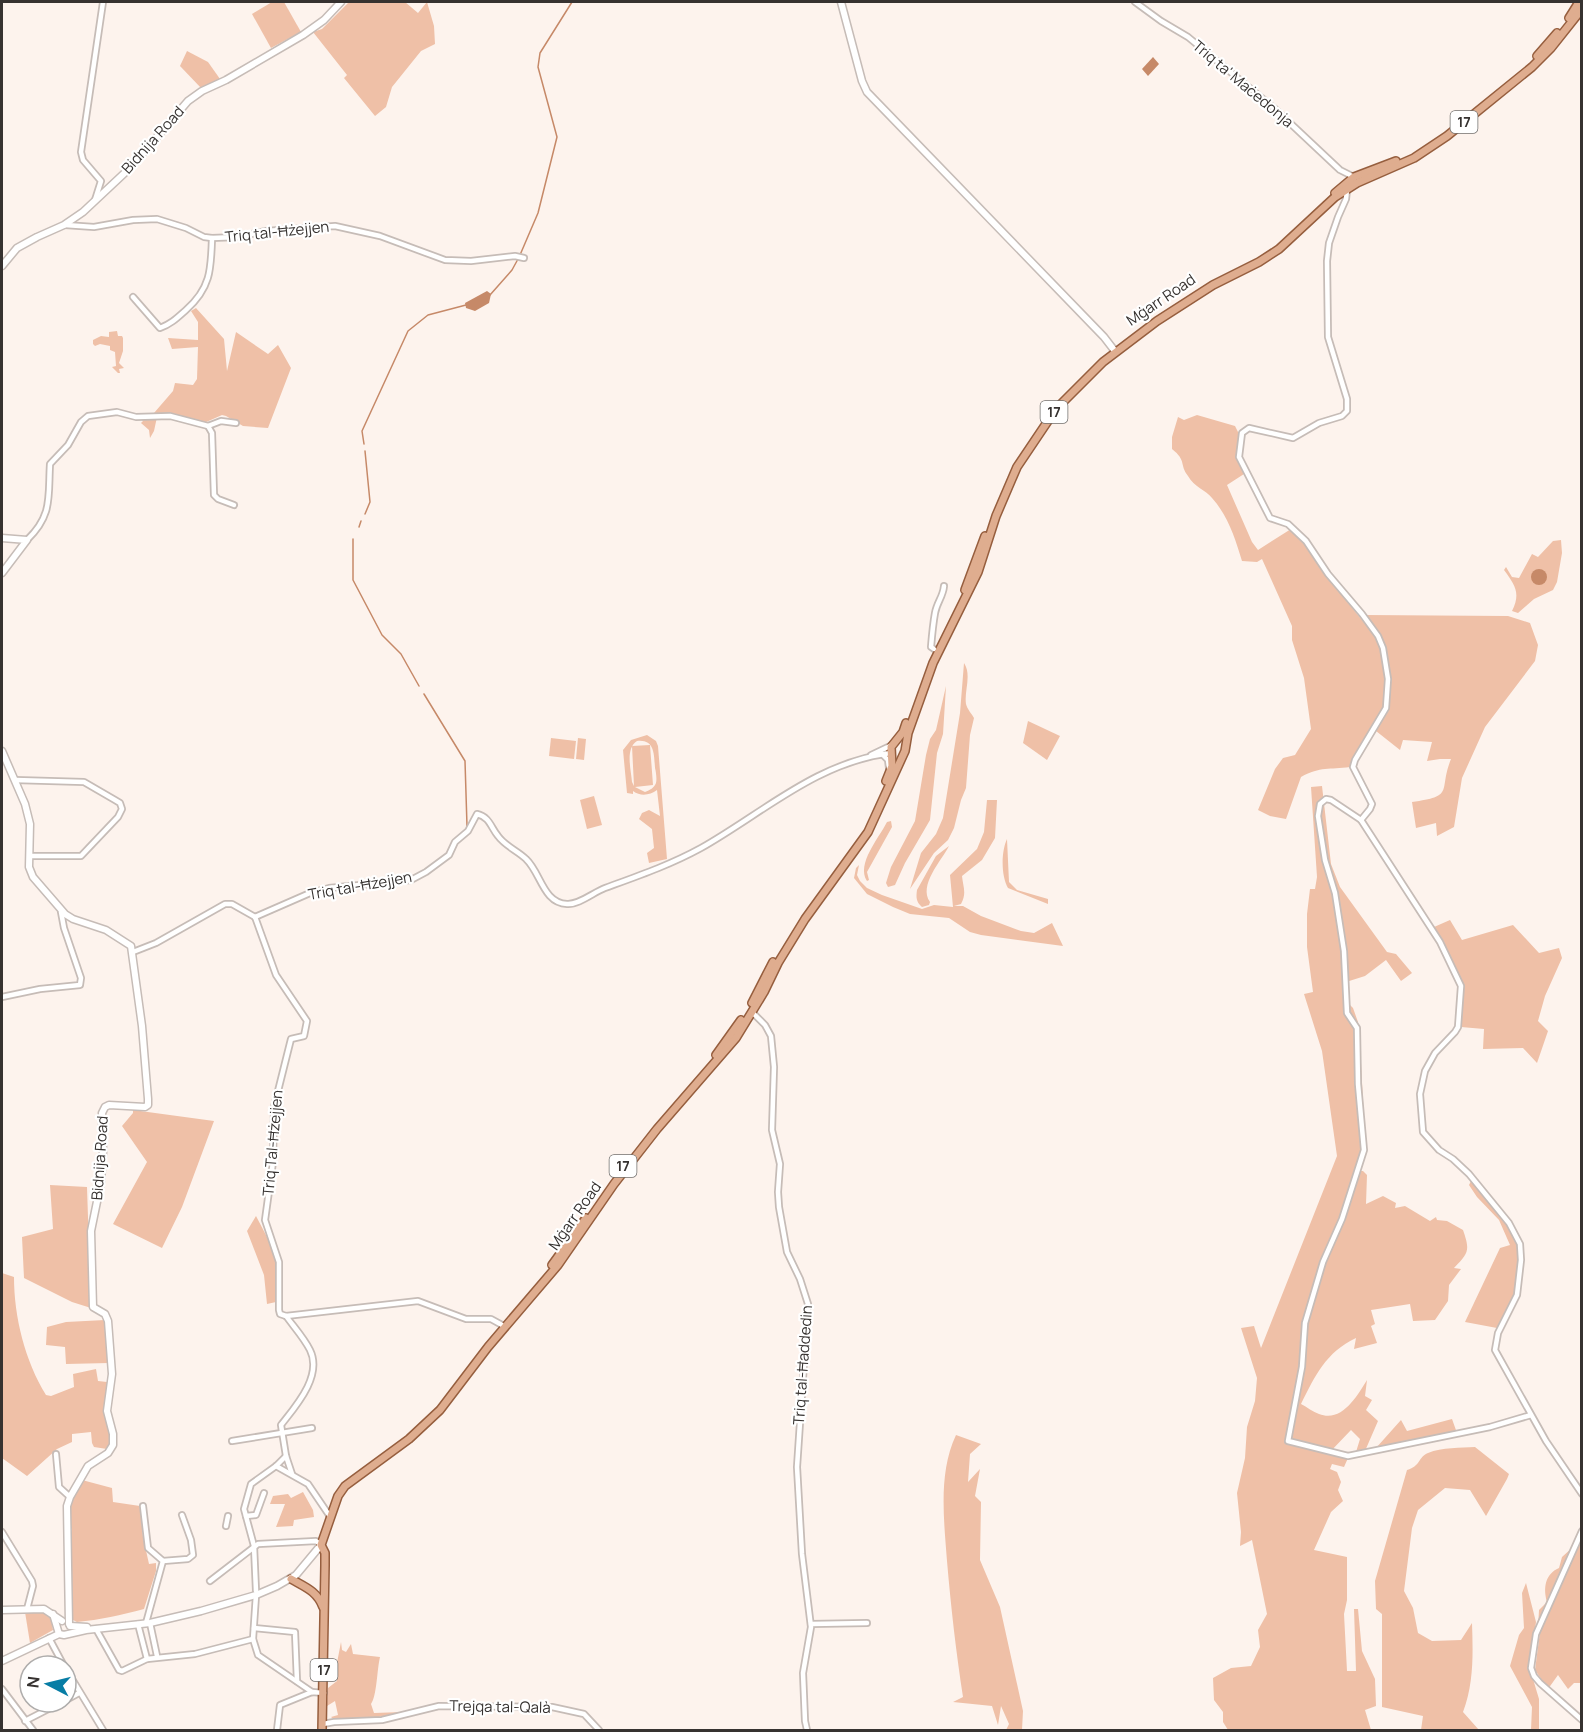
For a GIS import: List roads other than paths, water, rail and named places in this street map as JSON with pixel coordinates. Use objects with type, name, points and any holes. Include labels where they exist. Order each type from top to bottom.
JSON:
[{"type":"main road","name":"Mġarr Road","points":[[320,1544],[335,1495],[342,1483],[407,1436],[437,1407],[502,1324],[542,1278],[636,1149],[732,1035],[749,1010],[774,960],[802,916],[865,830],[890,771],[894,743],[903,732],[934,649],[965,591],[996,506],[1022,452],[1037,429],[1068,391],[1114,350],[1180,301],[1277,247],[1347,187],[1354,177],[1412,155],[1444,133],[1530,64],[1568,21],[1580,2]]},
{"type":"main road","name":"Mġarr Road","points":[[320,1544],[338,1496],[345,1486],[410,1439],[446,1403],[488,1347],[558,1265],[614,1184],[736,1038],[805,919],[868,832],[902,756],[933,663],[978,572],[996,516],[1014,474],[1040,430],[1056,409],[1103,362],[1130,341],[1184,303],[1280,249],[1347,187],[1414,158],[1435,145],[1532,67],[1581,11]]},
{"type":"main road","points":[[894,743],[901,743],[905,748]]},
{"type":"main road","points":[[891,754],[902,756]]},
{"type":"main road","name":"17","points":[[320,1544],[325,1553],[322,1727]]},
{"type":"main road","points":[[291,1579],[314,1592],[320,1592],[325,1587]]},
{"type":"main road","name":"17","points":[[314,1592],[320,1599],[324,1610]]},
{"type":"street","points":[[94,202],[100,181],[83,160],[81,152],[103,2]]},
{"type":"street","name":"Bidnija Road","points":[[2,266],[17,248],[64,225],[94,202],[130,166],[188,101],[303,35],[324,21],[341,2]]},
{"type":"street","points":[[841,2],[867,92],[1114,350]]},
{"type":"street","name":"Triq ta' Maċedonja","points":[[1135,2],[1188,37],[1215,59],[1275,108],[1346,174]]},
{"type":"street","points":[[1354,177],[1346,174],[1346,199],[1329,243],[1328,271],[1328,337],[1347,399],[1347,411],[1344,415],[1319,423],[1293,438],[1250,428],[1242,433],[1239,456],[1270,518],[1288,524],[1306,541],[1328,574],[1362,614],[1381,643],[1388,671],[1385,713],[1355,760],[1353,767],[1371,803],[1369,811],[1362,818]]},
{"type":"street","name":"Triq tal-Ħżejjen","points":[[64,225],[94,227],[133,220],[157,219],[212,238],[335,226],[380,236],[445,261],[471,261],[515,256],[524,258]]},
{"type":"street","points":[[134,297],[160,328],[172,323],[197,301],[206,286],[211,268],[212,238]]},
{"type":"street","points":[[2,573],[44,520],[49,494],[50,464],[68,446],[85,418],[117,412],[136,417],[170,416],[208,426],[221,421],[236,423]]},
{"type":"street","points":[[208,426],[212,433],[214,495],[234,505]]},
{"type":"street","points":[[2,538],[27,540]]},
{"type":"street","points":[[934,649],[931,647],[935,612],[943,597],[944,586]]},
{"type":"street","points":[[864,759],[894,743]]},
{"type":"street","points":[[2,751],[25,804],[30,824],[31,873],[61,912],[73,919],[109,932],[131,946],[133,952],[156,943],[225,904],[232,904],[255,917]]},
{"type":"street","points":[[882,754],[888,760],[890,771]]},
{"type":"street","points":[[864,759],[891,754]]},
{"type":"street","name":"Triq tal-Ħżejjen","points":[[255,917],[310,892],[411,880],[449,855],[455,842],[468,831],[476,815],[479,814],[486,818],[500,839],[528,861],[551,898],[569,904],[599,890],[654,872],[702,847],[803,783],[864,759]]},
{"type":"street","points":[[15,780],[84,783],[120,803],[122,809],[118,817],[81,856],[30,856]]},
{"type":"street","points":[[1532,1415],[1490,1427],[1348,1456],[1288,1441],[1302,1367],[1305,1323],[1323,1262],[1342,1219],[1364,1150],[1358,1084],[1357,1028],[1347,1013],[1344,951],[1335,893],[1325,860],[1318,816],[1320,804],[1326,800],[1331,800],[1362,818],[1440,942],[1461,986],[1458,1027],[1435,1053],[1425,1071],[1420,1094],[1423,1132],[1438,1150],[1453,1159],[1469,1174],[1509,1223],[1520,1244],[1521,1260],[1517,1295],[1498,1333],[1495,1350],[1532,1415],[1546,1441],[1581,1494]]},
{"type":"street","points":[[2,997],[40,989],[80,985],[79,972],[61,912]]},
{"type":"street","name":"Triq Tal-Ħżejjen","points":[[255,917],[276,975],[307,1021],[304,1036],[291,1039],[276,1093],[273,1112],[273,1162],[265,1220],[279,1262],[279,1310],[280,1314],[286,1316]]},
{"type":"street","name":"Bidnija Road","points":[[63,1627],[68,1606],[67,1511],[70,1497],[88,1466],[108,1453],[113,1440],[107,1411],[112,1374],[109,1326],[105,1314],[95,1310],[93,1305],[91,1238],[101,1182],[103,1110],[109,1105],[145,1107],[148,1103],[133,952]]},
{"type":"street","name":"Triq tal-Ħaddedin","points":[[752,1012],[765,1025],[771,1036],[774,1059],[772,1130],[780,1164],[777,1192],[779,1207],[787,1252],[803,1285],[808,1304],[797,1467],[802,1554],[811,1624],[803,1673],[807,1731]]},
{"type":"street","points":[[292,1474],[286,1456],[281,1425],[305,1394],[312,1364],[311,1352],[286,1316],[418,1301],[466,1318],[491,1319],[502,1324]]},
{"type":"street","points":[[232,1441],[312,1428]]},
{"type":"street","points":[[56,1454],[59,1486],[70,1497]]},
{"type":"street","points":[[286,1456],[276,1467],[251,1484],[244,1509],[254,1546],[256,1593],[253,1639],[258,1655],[312,1692],[324,1694]]},
{"type":"street","points":[[276,1467],[309,1484],[329,1515]]},
{"type":"street","points":[[246,1516],[256,1515],[264,1493]]},
{"type":"street","points":[[143,1506],[148,1548],[163,1560],[188,1559],[193,1555],[191,1540],[182,1515]]},
{"type":"street","points":[[226,1526],[228,1516]]},
{"type":"street","points":[[1581,1531],[1536,1634],[1531,1668],[1540,1683],[1581,1720]]},
{"type":"street","points":[[2,1532],[32,1581],[33,1586],[27,1609]]},
{"type":"street","points":[[210,1581],[258,1544],[304,1542],[320,1544]]},
{"type":"street","points":[[2,1610],[44,1609],[52,1614],[63,1627],[96,1629],[138,1624],[201,1611],[291,1579],[306,1565],[320,1544]]},
{"type":"street","points":[[256,1593],[289,1576],[320,1544]]},
{"type":"street","points":[[157,1656],[147,1622],[163,1560]]},
{"type":"street","points":[[2,1661],[49,1638],[63,1627],[147,1622]]},
{"type":"street","points":[[811,1624],[867,1623]]},
{"type":"street","points":[[138,1624],[147,1659]]},
{"type":"street","points":[[254,1628],[295,1632],[297,1681]]},
{"type":"street","points":[[96,1629],[119,1670],[122,1671],[157,1656],[195,1654],[253,1639]]},
{"type":"street","points":[[49,1638],[58,1654]]},
{"type":"street","points":[[2,1689],[33,1731]]},
{"type":"street","points":[[78,1690],[104,1731]]},
{"type":"street","points":[[277,1731],[280,1705],[312,1692]]},
{"type":"street","name":"Trejqa tal-Qalà","points":[[322,1727],[334,1722],[382,1720],[439,1706],[552,1707],[584,1714],[599,1731]]},
{"type":"street","points":[[25,1721],[39,1714]]},
{"type":"waterway","points":[[520,255],[538,213],[557,137],[538,67],[540,53],[572,2]]},
{"type":"waterway","points":[[490,295],[512,270],[518,259]]},
{"type":"waterway","points":[[364,444],[362,431],[408,331],[428,315],[466,305]]},
{"type":"waterway","points":[[365,451],[370,502],[365,514]]},
{"type":"waterway","points":[[359,527],[361,521]]},
{"type":"waterway","points":[[353,539],[353,580],[382,635],[401,654],[419,686]]},
{"type":"waterway","points":[[424,694],[465,761],[467,826]]}]
